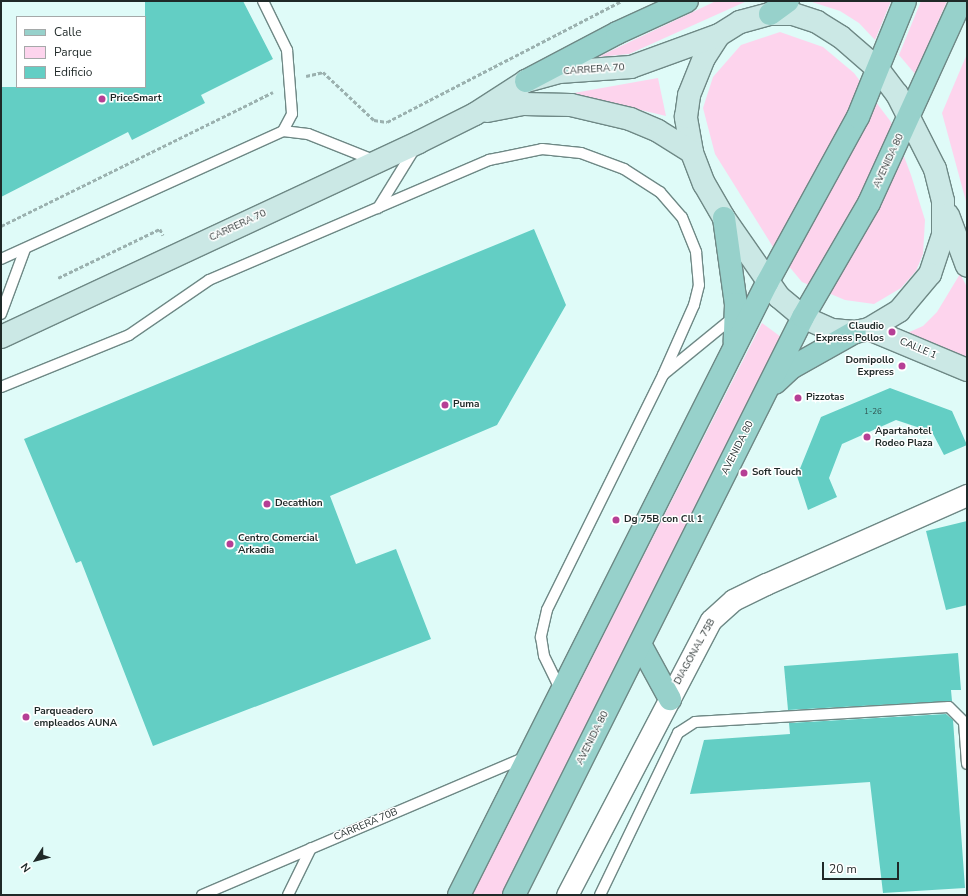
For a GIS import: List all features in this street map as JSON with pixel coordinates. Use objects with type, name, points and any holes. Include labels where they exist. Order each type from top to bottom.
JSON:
[{"type":"main road","points":[[770,14],[788,1]]},
{"type":"main road","points":[[459,895],[767,283],[831,169],[878,70],[905,1]]},
{"type":"main road","name":"AVENIDA 80","points":[[514,895],[804,317],[869,203],[910,117],[961,1]]},
{"type":"main road","points":[[526,82],[617,33],[681,2]]},
{"type":"main road","points":[[719,35],[740,22],[770,14],[793,14],[817,22],[841,37],[878,70],[910,117],[935,169],[944,202],[967,266]]},
{"type":"main road","name":"CARRERA 70","points":[[1,336],[419,142],[475,114],[526,82],[559,72],[631,67],[719,35]]},
{"type":"main road","name":"CALLE 1","points":[[719,35],[704,58],[689,95],[686,117],[692,152],[704,184],[724,218],[767,283],[804,317],[832,330],[862,331],[967,370]]},
{"type":"main road","name":"CARRERA 70","points":[[475,114],[524,104],[571,105],[630,119],[658,131],[692,152]]},
{"type":"main road","points":[[766,393],[791,368],[898,311],[930,274],[943,235],[944,202]]},
{"type":"main road","points":[[724,218],[734,276],[736,315],[734,348]]},
{"type":"main road","points":[[640,644],[670,699]]},
{"type":"street","name":"DIAGONAL 75B","points":[[567,895],[710,620],[733,600],[967,495]]},
{"type":"lane","points":[[263,1],[287,50],[291,83],[292,114],[283,131]]},
{"type":"lane","points":[[1,259],[283,131],[308,134],[378,161]]},
{"type":"lane","points":[[378,208],[419,142]]},
{"type":"lane","points":[[1,387],[129,335],[209,280],[489,160],[542,149],[581,153],[624,169],[660,192],[682,217],[696,252],[699,285],[694,306],[663,375],[547,610],[541,637],[544,656],[561,691]]},
{"type":"lane","points":[[1,314],[25,249]]},
{"type":"lane","points":[[663,375],[736,315]]},
{"type":"lane","points":[[600,895],[678,733],[695,722],[948,707],[964,722],[967,764]]},
{"type":"lane","name":"CARRERA 70B","points":[[202,895],[529,756]]},
{"type":"lane","points":[[288,895],[311,848]]},
{"type":"path","points":[[1,226],[313,72],[323,72],[374,120],[387,122],[621,1]]},
{"type":"green space","points":[[716,1],[747,1],[629,54],[598,57]]},
{"type":"green space","points":[[809,1],[891,1],[875,40],[859,23],[840,11]]},
{"type":"green space","points":[[921,1],[947,1],[915,74],[899,55]]},
{"type":"green space","points":[[780,32],[823,47],[854,73],[891,122],[911,175],[925,220],[923,254],[916,271],[901,288],[874,304],[845,300],[802,282],[773,247],[715,154],[703,108],[713,77],[741,45]]},
{"type":"green space","points":[[967,54],[967,205],[942,113]]},
{"type":"green space","points":[[658,78],[666,116],[594,99],[557,96]]},
{"type":"green space","points":[[960,274],[967,287],[967,357],[905,334],[923,326],[937,312]]},
{"type":"green space","points":[[762,323],[781,337],[504,895],[471,895]]},
{"type":"building","name":"PriceSmart","points":[[145,1],[243,1],[273,59],[201,95],[205,103],[132,140],[128,132],[1,197],[1,87],[146,88]]},
{"type":"building","points":[[534,229],[566,305],[497,425],[330,496],[356,564],[396,549],[431,639],[153,746],[81,561],[76,563],[24,439]]},
{"type":"building","points":[[890,388],[952,411],[967,445],[944,455],[932,432],[896,420],[842,444],[829,478],[837,497],[808,510],[797,476],[821,417]]},
{"type":"building","points":[[967,521],[967,605],[946,610],[926,531]]},
{"type":"building","points":[[958,653],[961,690],[951,690],[952,701],[788,710],[784,666]]},
{"type":"building","points":[[946,714],[953,720],[965,888],[883,893],[870,782],[690,794],[704,740],[790,734],[789,723]]},
{"type":"place","name":"PriceSmart","points":[[102,99]]},
{"type":"place","name":"Claudio Express Pollos","points":[[892,332]]},
{"type":"place","name":"Domipollo Express","points":[[902,366]]},
{"type":"place","name":"Pizzotas","points":[[798,398]]},
{"type":"place","name":"Puma","points":[[445,405]]},
{"type":"place","name":"Apartahotel Rodeo Plaza","points":[[867,437]]},
{"type":"place","name":"Soft Touch","points":[[744,473]]},
{"type":"place","name":"Decathlon","points":[[267,504]]},
{"type":"place","name":"Dg 75B con Cll 1","points":[[616,520]]},
{"type":"place","name":"Centro Comercial Arkadia","points":[[230,544]]},
{"type":"place","name":"Parqueadero empleados AUNA","points":[[26,717]]}]
